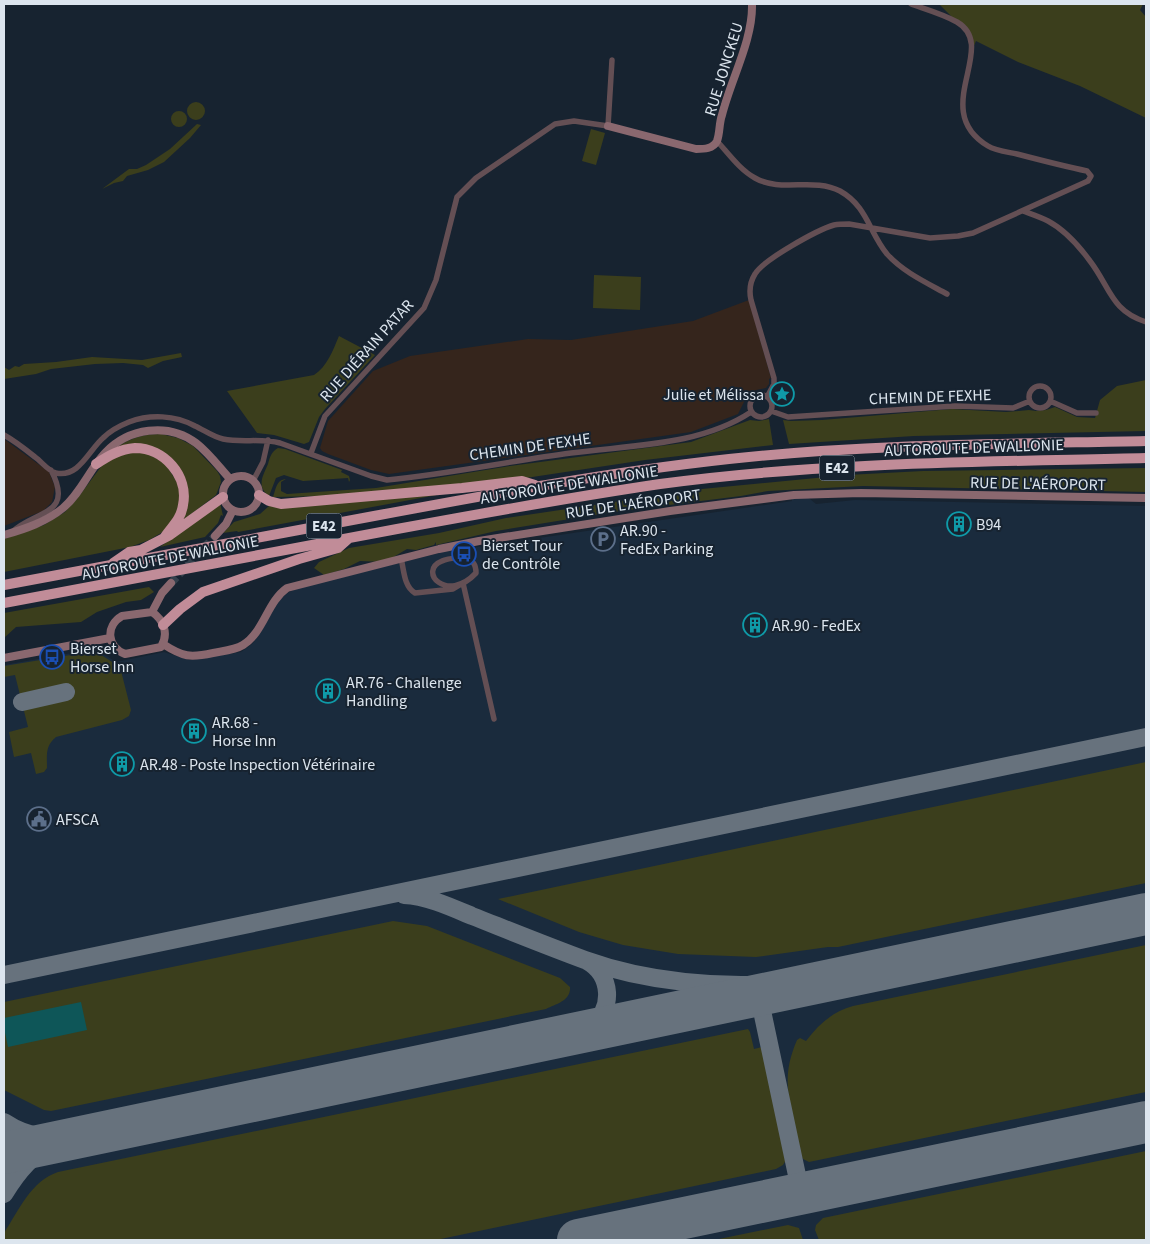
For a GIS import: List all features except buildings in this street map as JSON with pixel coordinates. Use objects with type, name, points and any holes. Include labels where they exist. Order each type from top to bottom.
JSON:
[{"type":"highway","name":"AUTOROUTE DE WALLONIE","points":[[4,586],[538,486],[663,467],[795,453],[926,445],[1146,441]]},
{"type":"highway","points":[[96,464],[121,451],[135,448],[154,452],[168,461],[180,476],[184,499],[180,518],[164,538]]},
{"type":"highway","name":"AUTOROUTE DE WALLONIE","points":[[4,604],[348,538],[530,505],[653,486],[794,470],[926,463],[1146,458]]},
{"type":"highway","points":[[259,496],[281,504],[522,481],[538,486]]},
{"type":"highway","points":[[110,565],[129,552],[146,548],[175,532],[223,497]]},
{"type":"highway","points":[[163,625],[180,609],[203,592],[299,559],[338,548],[348,538]]},
{"type":"street","name":"RUE JONCKEU","points":[[716,141],[721,115],[752,20],[752,4]]},
{"type":"street","points":[[771,411],[771,404],[767,397],[773,388],[774,381],[751,300],[750,285],[754,275],[767,261],[826,228],[844,224],[930,238],[958,236],[983,230],[1088,181],[1091,176],[1087,171],[988,146],[974,134],[963,116],[962,101],[973,48],[969,34],[958,22],[911,4]]},
{"type":"street","points":[[608,126],[612,60]]},
{"type":"street","name":"RUE DIÉRAIN PATAR","points":[[311,454],[325,416],[424,308],[436,280],[457,197],[476,178],[555,124],[574,121],[608,126],[696,149],[712,146],[716,141]]},
{"type":"street","points":[[716,141],[745,172],[757,180],[776,184],[821,184],[842,192],[860,207],[892,259],[947,294]]},
{"type":"street","points":[[1023,211],[1047,221],[1064,233],[1091,262],[1118,306],[1130,316],[1146,322]]},
{"type":"street","name":"CHEMIN DE FEXHE","points":[[1040,386],[1048,389],[1051,393],[1050,402],[1048,405],[1040,408],[1036,407],[1029,397],[1032,389],[1040,386]]},
{"type":"street","name":"CHEMIN DE FEXHE","points":[[767,397],[759,396],[752,400],[751,412],[758,417],[762,417],[771,411],[788,418],[955,406],[1013,408],[1030,401]]},
{"type":"street","name":"CHEMIN DE FEXHE","points":[[1050,402],[1077,413],[1096,413]]},
{"type":"street","name":"CHEMIN DE FEXHE","points":[[51,470],[57,473],[74,470],[81,465],[102,438],[114,429],[129,422],[149,417],[183,420],[220,438],[235,441],[268,440],[386,480],[572,453],[688,439],[736,421],[751,412]]},
{"type":"street","points":[[8,534],[42,522],[63,508],[96,464],[114,445],[131,434],[151,430],[167,431],[182,435],[196,443],[230,479]]},
{"type":"street","points":[[4,435],[51,470],[58,488],[56,502],[49,512],[20,525],[8,534]]},
{"type":"street","points":[[253,480],[261,468],[268,440]]},
{"type":"street","points":[[242,476],[253,480],[259,496],[254,506],[238,512],[228,507],[223,497],[224,487],[230,479],[242,476]]},
{"type":"street","name":"RUE DE L'AÉROPORT","points":[[163,644],[184,656],[194,657],[242,647],[255,633],[274,600],[287,588],[453,546],[670,511],[794,494],[861,493],[1146,498]]},
{"type":"street","points":[[215,536],[226,524],[233,510]]},
{"type":"street","points":[[401,558],[409,589],[415,593],[453,589],[463,584],[476,573],[476,566],[472,560],[465,557],[441,561],[433,570],[432,575],[434,580],[442,585],[454,586],[463,584]]},
{"type":"street","points":[[152,612],[162,593],[170,583]]},
{"type":"street","points":[[463,584],[494,719]]},
{"type":"street","points":[[152,612],[163,625],[165,630],[163,644],[158,648],[124,654],[114,648],[110,638],[111,627],[122,616],[152,612]]},
{"type":"street","points":[[4,658],[110,638]]},
{"type":"shaded area","points":[[939,4],[1143,4],[1140,10],[1146,17],[1146,118],[1080,86],[1018,62],[976,41],[973,48],[969,34]]},
{"type":"shaded area","points":[[196,102],[202,105],[205,111],[202,117],[196,120],[190,117],[187,111],[190,105]]},
{"type":"shaded area","points":[[179,111],[185,113],[187,119],[185,125],[179,127],[173,125],[171,119],[173,113]]},
{"type":"shaded area","points":[[197,124],[201,125],[164,162],[148,170],[127,176],[123,181],[102,189],[129,169],[137,169],[146,165],[170,149]]},
{"type":"shaded area","points":[[591,129],[605,133],[596,165],[582,161]]},
{"type":"shaded area","points":[[594,275],[641,277],[640,310],[593,308]]},
{"type":"shaded area","points":[[749,300],[771,378],[769,379],[769,384],[766,388],[756,390],[747,396],[738,414],[691,432],[389,474],[371,470],[328,454],[320,448],[328,421],[373,371],[410,356],[528,339],[571,340],[693,321]]},
{"type":"shaded area","points":[[339,336],[375,355],[325,409],[319,417],[309,442],[304,444],[274,435],[257,433],[227,391],[314,375],[326,363]]},
{"type":"shaded area","points":[[181,353],[182,357],[163,361],[148,368],[143,365],[123,363],[95,364],[51,369],[36,374],[4,379],[4,367],[9,370],[24,364],[92,357],[142,360]]},
{"type":"shaded area","points":[[1146,380],[1146,431],[914,436],[789,444],[783,420],[822,420],[952,409],[1006,412],[1036,411],[1055,407],[1077,417],[1095,418],[1100,400],[1117,386]]},
{"type":"shaded area","points":[[769,419],[773,445],[645,460],[519,479],[326,496],[273,497],[278,483],[286,479],[281,482],[281,491],[287,494],[376,488],[510,466],[691,442],[750,420]]},
{"type":"shaded area","points":[[161,434],[178,438],[193,446],[220,476],[221,482],[216,495],[182,521],[185,511],[171,459],[116,448],[137,437]]},
{"type":"shaded area","points":[[4,439],[49,472],[55,487],[52,502],[43,511],[4,526]]},
{"type":"shaded area","points":[[278,448],[342,470],[341,472],[349,476],[350,480],[349,482],[348,478],[303,481],[284,475],[276,478],[269,496],[263,488],[262,481],[271,455]]},
{"type":"shaded area","points":[[126,452],[146,453],[164,462],[179,485],[179,510],[166,530],[149,540],[130,547],[4,572],[4,539],[44,525],[65,512],[103,464]]},
{"type":"shaded area","points":[[1146,468],[1146,492],[863,486],[768,491],[613,512],[496,531],[436,545],[436,542],[434,545],[416,550],[407,549],[385,562],[360,561],[344,569],[324,575],[314,568],[319,562],[349,548],[439,533],[506,518],[702,489],[847,475],[923,471]]},
{"type":"shaded area","points":[[453,492],[238,532],[223,533],[234,522],[260,514],[269,506]]},
{"type":"shaded area","points":[[806,497],[816,504],[855,500],[1146,506],[1146,1240],[4,1240],[4,665],[89,650],[99,651],[116,662],[164,652],[189,660],[241,652],[252,644],[259,635],[280,599],[289,592],[299,588],[443,552],[792,501],[792,499]]},
{"type":"shaded area","points":[[220,502],[223,516],[221,515],[218,523],[205,537],[160,547]]},
{"type":"shaded area","points":[[149,587],[154,592],[141,600],[126,602],[97,612],[81,622],[16,627],[4,638],[4,613]]},
{"type":"shaded area","points":[[95,651],[120,667],[131,710],[129,716],[122,720],[56,737],[48,747],[47,768],[44,772],[36,774],[31,753],[14,757],[9,732],[28,727],[15,675],[4,677],[4,666]]},
{"type":"shaded area","points":[[1146,762],[1146,883],[838,947],[756,957],[678,954],[623,945],[579,932],[498,899]]},
{"type":"shaded area","points":[[393,921],[427,926],[560,978],[570,987],[570,992],[565,999],[546,1009],[51,1111],[44,1110],[4,1090],[4,1002]]},
{"type":"shaded area","points":[[1146,945],[1146,1092],[809,1162],[803,1159],[798,1144],[789,1094],[789,1064],[797,1040],[800,1038],[806,1041],[832,1015],[853,1006]]},
{"type":"shaded area","points":[[81,1002],[87,1030],[8,1047],[4,1018]]},
{"type":"shaded area","points":[[748,1029],[754,1049],[762,1047],[786,1160],[783,1165],[776,1169],[436,1240],[4,1240],[4,1233],[26,1197],[40,1182],[58,1172]]},
{"type":"shaded area","points":[[1146,1151],[1146,1240],[819,1240],[815,1230],[816,1225],[823,1218]]},
{"type":"shaded area","points":[[788,1225],[799,1228],[803,1240],[714,1240]]},
{"type":"taxiway","points":[[22,702],[66,692]]},
{"type":"taxiway","points":[[4,975],[1146,737]]},
{"type":"taxiway","points":[[404,895],[439,902],[609,968],[659,979],[711,984],[762,985],[848,975],[910,964]]},
{"type":"taxiway","points":[[569,1034],[591,1026],[604,1011],[607,992],[605,983],[595,967],[587,961]]},
{"type":"taxiway","points":[[735,985],[750,992],[761,1006],[801,1194]]},
{"type":"taxiway","points":[[4,1122],[24,1132],[43,1137],[85,1136]]},
{"type":"taxiway","points":[[4,1134],[10,1159],[8,1185]]},
{"type":"taxiway","points":[[4,1194],[27,1163],[41,1151],[58,1141]]},
{"type":"runway","points":[[4,1153],[1146,914]]},
{"type":"runway","points":[[578,1240],[1146,1122]]},
{"type":"tunnel","points":[[171,583],[215,536]]},
{"type":"place","name":"Julie et Mélissa","points":[[782,394]]},
{"type":"place","name":"B94","points":[[959,524]]},
{"type":"place","name":"AR.90 - FedEx Parking","points":[[603,539]]},
{"type":"place","name":"Bierset Tour de Contrôle","points":[[464,554]]},
{"type":"place","name":"AR.90 - FedEx","points":[[755,625]]},
{"type":"place","name":"Bierset Horse Inn","points":[[52,657]]},
{"type":"place","name":"AR.76 - Challenge Handling","points":[[328,691]]},
{"type":"place","name":"AR.68 - Horse Inn","points":[[194,731]]},
{"type":"place","name":"AR.48 - Poste Inspection Vétérinaire","points":[[122,764]]},
{"type":"place","name":"AFSCA","points":[[39,819]]}]
